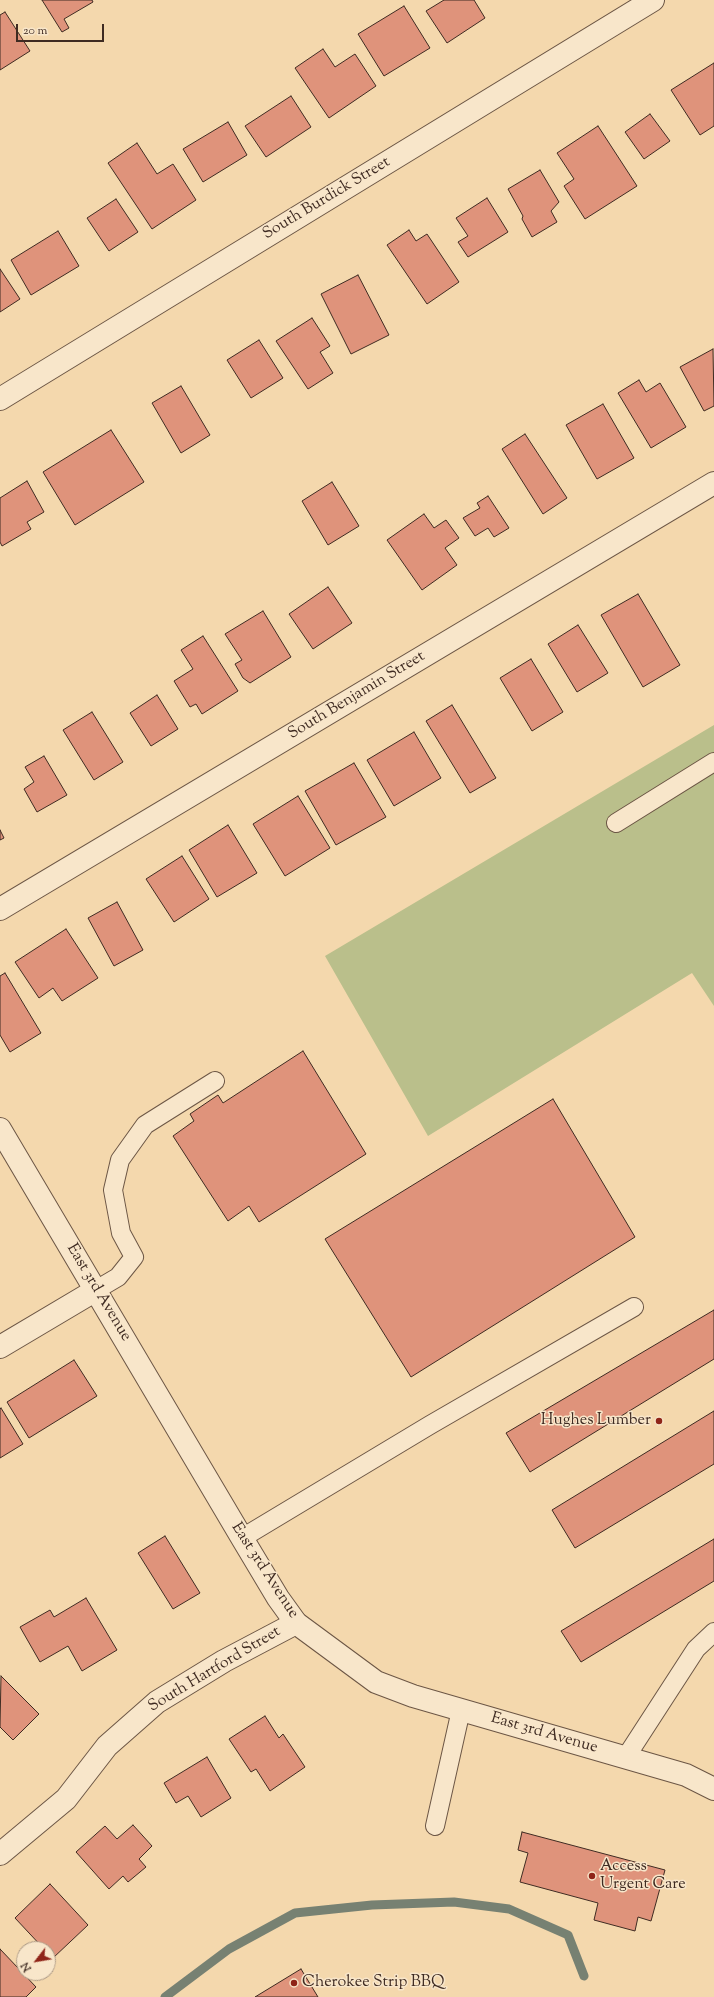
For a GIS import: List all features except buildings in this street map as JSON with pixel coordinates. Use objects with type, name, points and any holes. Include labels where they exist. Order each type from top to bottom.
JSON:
[{"type":"street","name":"South Burdick Street","points":[[0,399],[653,0]]},
{"type":"street","name":"South Benjamin Street","points":[[0,909],[714,483]]},
{"type":"street","name":"East 3rd Avenue","points":[[0,1129],[278,1598],[296,1622],[376,1682],[413,1696],[686,1774],[714,1789]]},
{"type":"street","points":[[0,1347],[96,1290]]},
{"type":"street","name":"South Hartford Street","points":[[0,1854],[66,1799],[107,1746],[157,1702],[224,1661],[296,1622]]},
{"type":"lane","points":[[616,823],[714,762]]},
{"type":"lane","points":[[96,1290],[118,1277],[134,1257],[121,1232],[113,1190],[120,1160],[145,1125],[215,1080]]},
{"type":"lane","points":[[242,1538],[430,1425],[634,1308]]},
{"type":"lane","points":[[626,1757],[696,1649],[714,1632]]},
{"type":"lane","points":[[435,1826],[461,1710]]},
{"type":"green space","points":[[714,725],[714,1006],[692,973],[428,1136],[325,956]]},
{"type":"waterway","points":[[165,1997],[229,1949],[295,1913],[372,1905],[454,1902],[509,1909],[568,1935],[584,1976]]},
{"type":"place","name":"Hughes Lumber","points":[[659,1421]]},
{"type":"place","name":"Access Urgent Care","points":[[592,1876]]},
{"type":"place","name":"Cherokee Strip BBQ","points":[[294,1983]]}]
